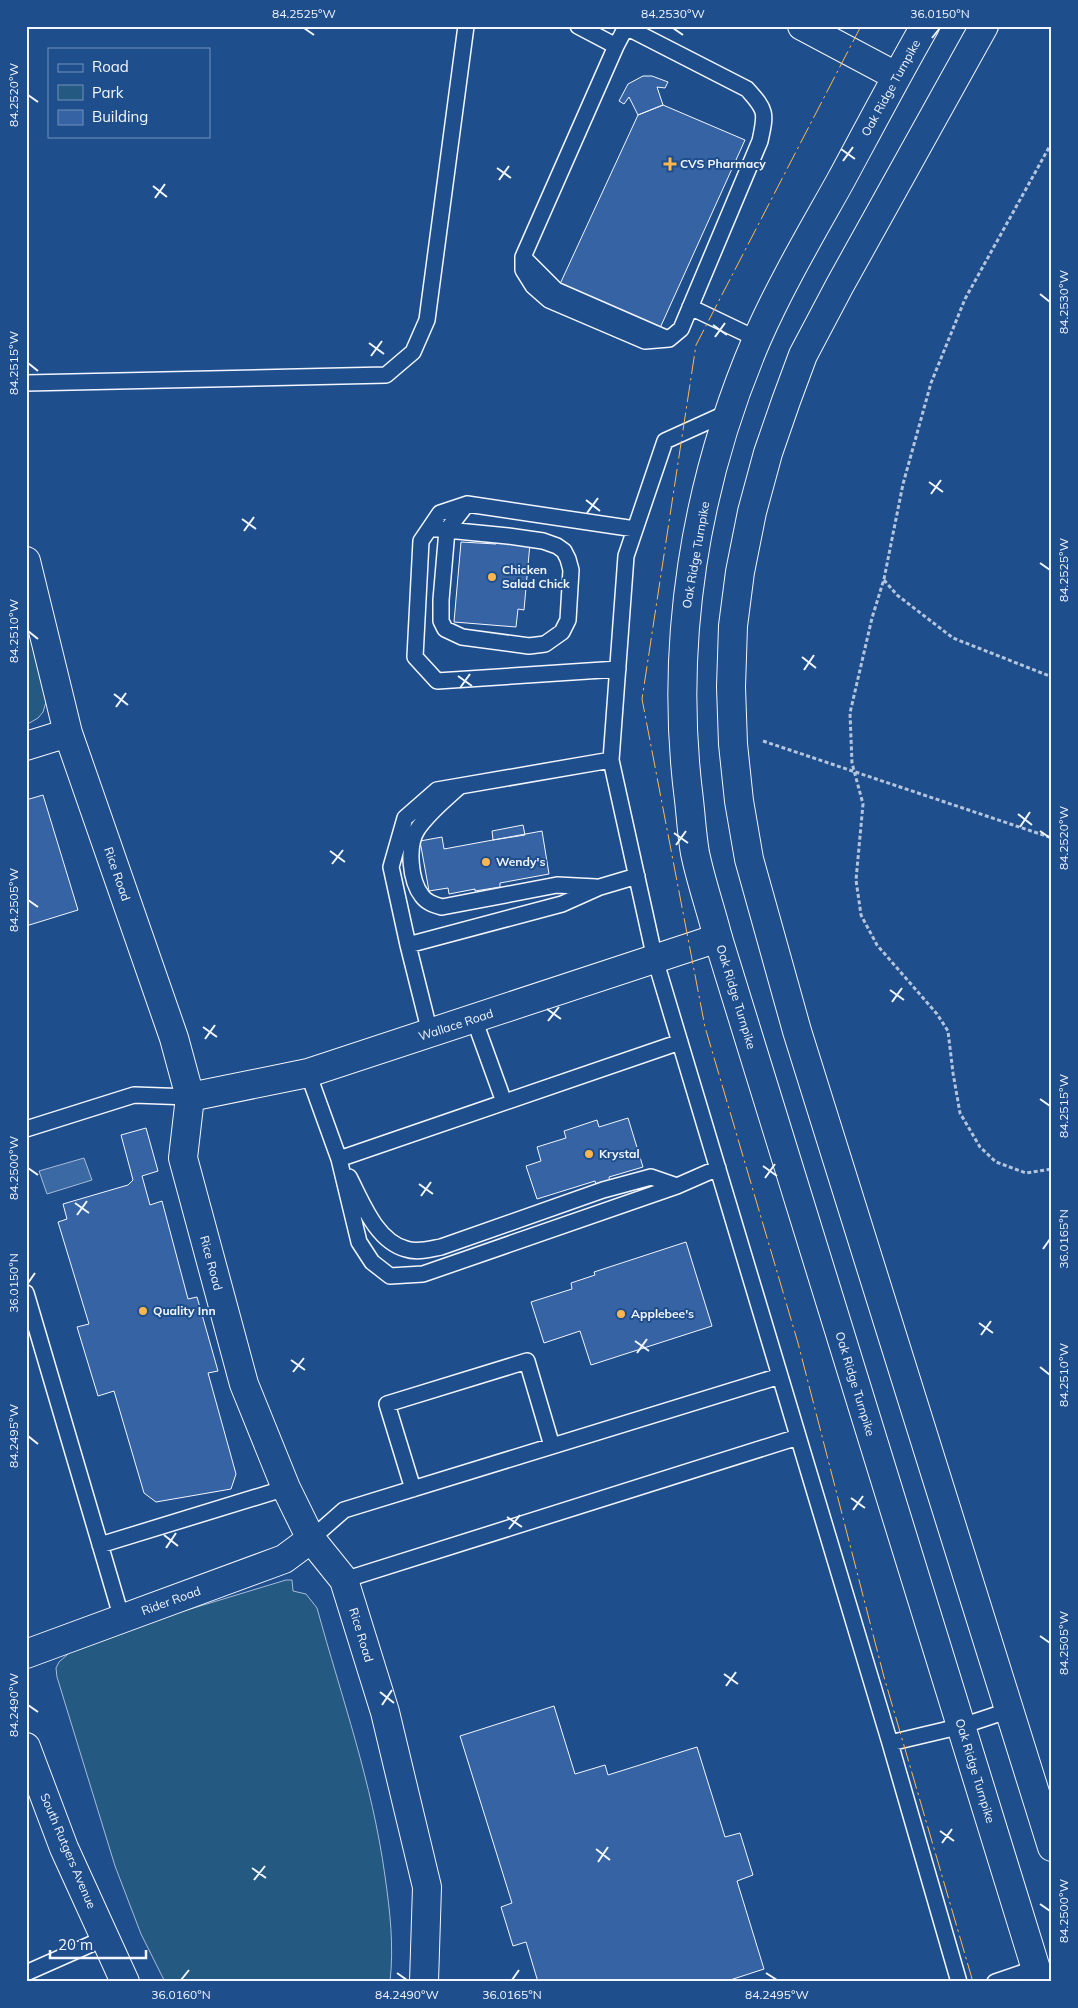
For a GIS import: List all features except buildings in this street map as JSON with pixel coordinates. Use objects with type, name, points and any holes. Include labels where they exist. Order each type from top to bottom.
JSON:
[{"type":"main road","points":[[802,26],[896,76]]},
{"type":"main road","name":"Oak Ridge Turnpike","points":[[925,26],[792,268],[757,339],[729,412],[695,542],[686,602],[681,719],[695,853],[718,938],[962,1726],[1036,1977]]},
{"type":"main road","points":[[984,26],[840,285],[803,355],[786,400],[768,453],[752,512],[740,572],[734,626],[731,687],[733,744],[749,859],[797,1031],[1052,1847]]},
{"type":"main road","name":"Rice Road","points":[[26,561],[68,733],[174,1038],[190,1097],[183,1158],[244,1384],[286,1488],[311,1539],[344,1580],[384,1712],[427,1887],[424,1982]]},
{"type":"main road","points":[[26,746],[68,733]]},
{"type":"main road","name":"Wallace Road","points":[[190,1097],[308,1073],[718,938]]},
{"type":"main road","name":"Rider Road","points":[[26,1654],[284,1559],[311,1539]]},
{"type":"main road","name":"South Rutgers Avenue","points":[[26,1747],[64,1848],[125,1982]]},
{"type":"lane","points":[[26,383],[386,375],[412,352],[427,320],[466,26]]},
{"type":"lane","points":[[578,26],[616,46]]},
{"type":"lane","points":[[626,27],[747,89],[759,102],[765,116],[760,141],[681,329],[669,339],[645,341],[549,300],[533,286],[523,270],[523,257],[626,27]]},
{"type":"lane","points":[[690,306],[757,339]]},
{"type":"lane","points":[[729,412],[665,441],[626,556],[611,760],[656,959],[890,1743],[959,1982]]},
{"type":"lane","points":[[618,669],[437,681],[415,658],[420,541],[440,513],[467,504],[636,529]]},
{"type":"lane","points":[[430,528],[447,530],[543,541],[564,550],[571,570],[568,620],[562,632],[544,644],[529,646],[462,637],[445,629],[441,621],[441,600],[447,530],[467,504]]},
{"type":"lane","points":[[430,1033],[391,867],[405,818],[437,790],[611,760]]},
{"type":"lane","points":[[460,786],[429,815],[416,831],[412,847],[412,868],[416,886],[422,897],[431,904],[442,907],[557,885],[600,887]]},
{"type":"lane","points":[[408,945],[562,904],[600,887],[637,876]]},
{"type":"lane","points":[[474,1019],[504,1102]]},
{"type":"lane","points":[[339,1158],[680,1042]]},
{"type":"lane","points":[[308,1073],[339,1158],[360,1242],[372,1262],[390,1276],[423,1274],[678,1186],[718,1168]]},
{"type":"lane","points":[[26,1129],[134,1095],[190,1097]]},
{"type":"lane","points":[[339,1158],[377,1228],[390,1241],[405,1249],[422,1250],[441,1247],[603,1190],[651,1177],[678,1186]]},
{"type":"lane","points":[[26,1293],[122,1619]]},
{"type":"lane","points":[[413,1489],[387,1404],[527,1361],[552,1446]]},
{"type":"lane","points":[[311,1539],[344,1510],[780,1376]]},
{"type":"lane","points":[[344,1580],[798,1437]]},
{"type":"lane","points":[[100,1545],[286,1488]]},
{"type":"lane","points":[[890,1743],[962,1726],[1010,1710]]},
{"type":"lane","points":[[26,1973],[105,1938]]},
{"type":"lane","points":[[995,1982],[1036,1977]]},
{"type":"path","points":[[1052,142],[965,300],[931,383],[903,484],[884,580],[872,618],[850,713],[853,770],[863,804],[856,880],[861,915],[877,945],[937,1014],[948,1031],[960,1112],[980,1146],[996,1162],[1026,1173],[1052,1169]]},
{"type":"path","points":[[884,580],[897,595],[952,638],[1052,677]]},
{"type":"path","points":[[762,740],[1052,838]]},
{"type":"green space","points":[[26,609],[48,695],[43,712],[38,718],[26,725]]},
{"type":"green space","points":[[286,1580],[292,1580],[293,1591],[306,1594],[317,1608],[356,1741],[372,1807],[385,1876],[391,1929],[390,1982],[165,1982],[141,1934],[115,1866],[57,1677],[56,1668],[59,1662],[77,1646],[154,1620]]},
{"type":"shaded area","points":[[84,1158],[92,1180],[47,1194],[39,1171]]},
{"type":"power","points":[[861,26],[696,345],[642,699],[705,1027],[798,1343],[884,1677],[973,1982]]},
{"type":"place","name":"CVS Pharmacy","points":[[670,164]]},
{"type":"place","name":"Chicken Salad Chick","points":[[492,577]]},
{"type":"place","name":"Wendy's","points":[[486,862]]},
{"type":"place","name":"Krystal","points":[[589,1154]]},
{"type":"place","name":"Quality Inn","points":[[143,1311]]},
{"type":"place","name":"Applebee's","points":[[621,1314]]}]
